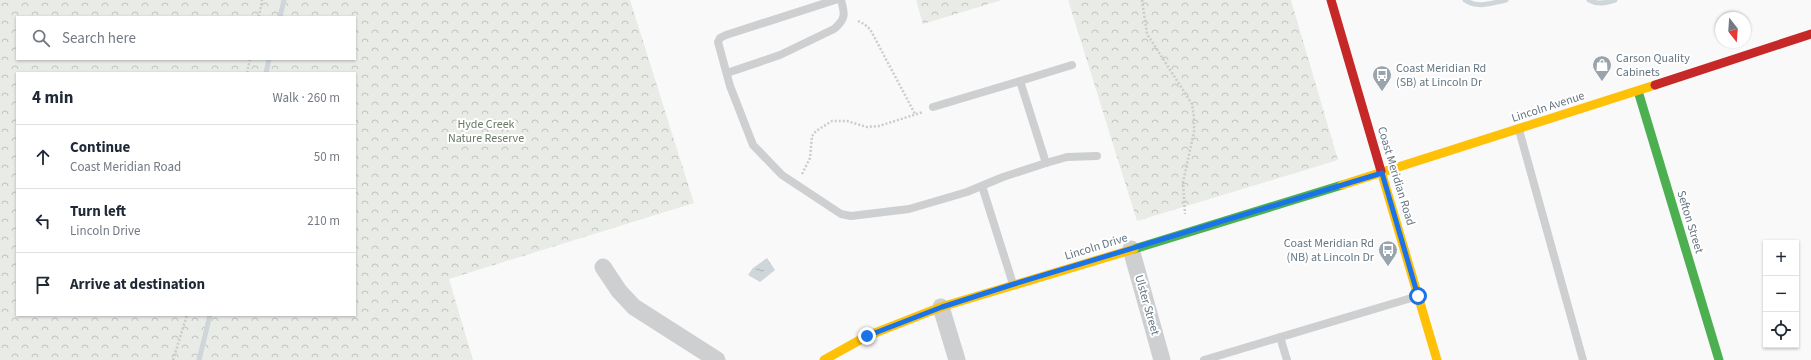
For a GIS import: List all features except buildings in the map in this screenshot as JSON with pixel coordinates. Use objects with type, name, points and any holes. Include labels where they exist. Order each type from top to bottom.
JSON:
[{"type":"street","name":"Coast Meridian Road","points":[[1331,0],[1437,360]]},
{"type":"street","name":"Lincoln Avenue","points":[[1382,173],[1811,34]]},
{"type":"street","name":"Sefton Street","points":[[1638,91],[1719,360]]},
{"type":"street","name":"Lincoln Drive","points":[[824,360],[867,336],[942,307],[1382,173]]},
{"type":"street","name":"Ulster Street","points":[[1131,249],[1162,360]]},
{"type":"street","points":[[603,267],[618,291],[634,307],[717,360]]},
{"type":"street","points":[[942,307],[957,360]]},
{"type":"lane","points":[[835,0],[720,38],[718,42],[726,73],[750,139],[757,150],[792,183],[842,214],[851,216],[908,209],[967,192],[1004,177],[1066,157],[1097,156]]},
{"type":"lane","points":[[726,73],[780,55],[834,29],[842,23],[844,16],[841,0]]},
{"type":"lane","points":[[933,107],[1072,65]]},
{"type":"lane","points":[[1020,81],[1046,163]]},
{"type":"lane","points":[[1519,129],[1583,360]]},
{"type":"lane","points":[[982,186],[1014,284]]},
{"type":"lane","points":[[1204,360],[1418,296]]},
{"type":"lane","points":[[1280,337],[1287,360]]},
{"type":"path","points":[[259,16],[262,0]]},
{"type":"path","points":[[1142,0],[1147,34],[1192,104],[1194,132],[1183,182],[1185,213],[1191,231]]},
{"type":"path","points":[[858,21],[870,29],[915,114]]},
{"type":"path","points":[[247,72],[250,60]]},
{"type":"path","points":[[799,178],[810,158],[812,136],[816,131],[828,123],[841,120],[867,127],[879,126],[923,112]]},
{"type":"path","points":[[173,360],[187,316]]},
{"type":"green space","name":"Hyde Creek Nature Reserve","points":[[0,0],[630,0],[694,203],[449,279],[473,360],[0,360]]},
{"type":"green space","points":[[916,0],[1002,0],[923,24]]},
{"type":"green space","points":[[1068,0],[1291,0],[1338,160],[1137,221]]},
{"type":"water","points":[[767,258],[775,270],[760,282],[748,275],[753,268]]},
{"type":"waterway","points":[[280,16],[284,0]]},
{"type":"waterway","points":[[1465,0],[1470,3],[1480,5],[1506,0]]},
{"type":"waterway","points":[[1589,0],[1595,3],[1615,0]]},
{"type":"waterway","points":[[266,72],[269,60]]},
{"type":"waterway","points":[[199,360],[210,316]]},
{"type":"traffic: fast","points":[[1638,91],[1719,360]]},
{"type":"traffic: fast","points":[[1134,249],[1342,185]]},
{"type":"traffic: slow","points":[[1342,185],[1655,85]]},
{"type":"traffic: slow","points":[[1381,171],[1437,360]]},
{"type":"traffic: slow","points":[[824,360],[867,336],[941,307],[1134,249]]},
{"type":"traffic: jam","points":[[1331,0],[1381,171]]},
{"type":"traffic: jam","points":[[1655,85],[1811,34]]},
{"type":"place","name":"Carson Quality Cabinets","points":[[1602,82]]},
{"type":"place","name":"Coast Meridian Rd (SB) at Lincoln Dr","points":[[1382,92]]},
{"type":"place","name":"Coast Meridian Rd (NB) at Lincoln Dr","points":[[1388,267]]},
{"type":"route","points":[[867,336],[891,325],[1014,284],[1382,173],[1418,296]]}]
